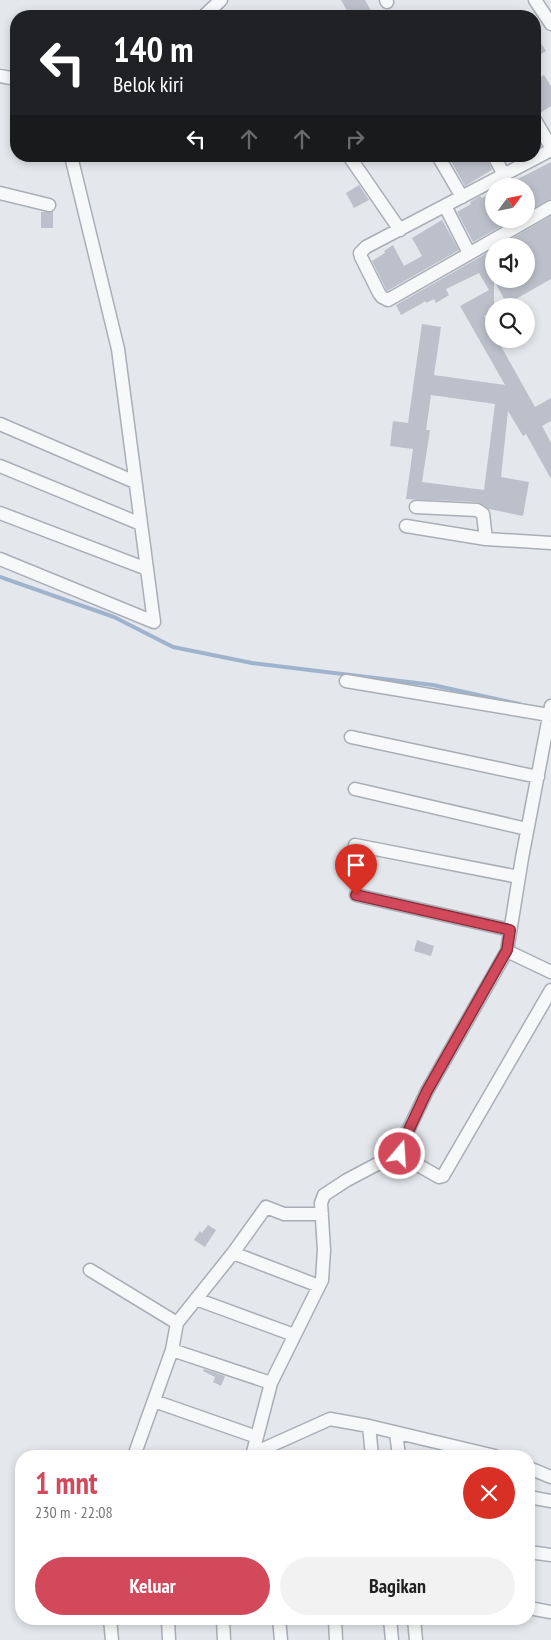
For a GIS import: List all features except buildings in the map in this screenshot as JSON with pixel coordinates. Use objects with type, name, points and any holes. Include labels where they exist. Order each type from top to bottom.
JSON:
[{"type":"street","points":[[210,10],[221,0]]},
{"type":"street","points":[[535,0],[551,24]]},
{"type":"street","points":[[541,130],[551,148]]},
{"type":"street","points":[[0,559],[154,622],[118,349],[72,162]]},
{"type":"street","points":[[353,162],[400,230]]},
{"type":"street","points":[[442,162],[462,197]]},
{"type":"street","points":[[497,162],[504,174]]},
{"type":"street","points":[[526,162],[366,247],[360,253],[374,284],[382,297],[388,300],[551,207]]},
{"type":"street","points":[[0,193],[49,205]]},
{"type":"street","points":[[445,206],[469,253]]},
{"type":"street","points":[[0,424],[135,482]]},
{"type":"street","points":[[0,466],[141,524]]},
{"type":"street","points":[[416,507],[477,510],[483,514],[486,539]]},
{"type":"street","points":[[0,513],[147,569]]},
{"type":"street","points":[[406,526],[486,539],[551,543]]},
{"type":"street","points":[[253,1450],[270,1383],[322,1280],[324,1250],[321,1203],[324,1194],[400,1152],[427,1091],[507,950],[550,710],[346,681]]},
{"type":"street","points":[[351,736],[538,777]]},
{"type":"street","points":[[355,789],[528,829]]},
{"type":"street","points":[[355,845],[519,877]]},
{"type":"street","points":[[356,895],[510,930]]},
{"type":"street","points":[[507,950],[551,972]]},
{"type":"street","points":[[400,1152],[402,1156],[434,1175],[443,1176],[551,990]]},
{"type":"street","points":[[138,1450],[172,1350],[177,1323],[233,1253],[266,1207],[284,1214],[322,1214]]},
{"type":"street","points":[[233,1253],[319,1286]]},
{"type":"street","points":[[90,1270],[177,1323]]},
{"type":"street","points":[[196,1299],[294,1335]]},
{"type":"street","points":[[172,1350],[270,1383]]},
{"type":"street","points":[[154,1401],[257,1437]]},
{"type":"street","points":[[263,1450],[330,1419],[369,1426],[469,1450]]},
{"type":"street","points":[[369,1426],[371,1450]]},
{"type":"street","points":[[396,1433],[398,1450]]},
{"type":"street","points":[[535,1471],[551,1478]]},
{"type":"street","points":[[535,1498],[551,1501]]},
{"type":"street","points":[[535,1553],[551,1555]]},
{"type":"street","points":[[535,1609],[551,1612]]},
{"type":"street","points":[[111,1625],[112,1640]]},
{"type":"street","points":[[169,1625],[170,1640]]},
{"type":"street","points":[[223,1625],[224,1640]]},
{"type":"street","points":[[279,1625],[280,1640]]},
{"type":"street","points":[[335,1625],[336,1640]]},
{"type":"street","points":[[391,1625],[392,1640]]},
{"type":"street","points":[[415,1625],[416,1640]]},
{"type":"waterway","points":[[0,577],[114,617],[173,647],[252,663],[433,685],[519,704]]},
{"type":"route","points":[[356,895],[510,930],[507,950],[427,1091],[405,1138],[400,1154]]}]
